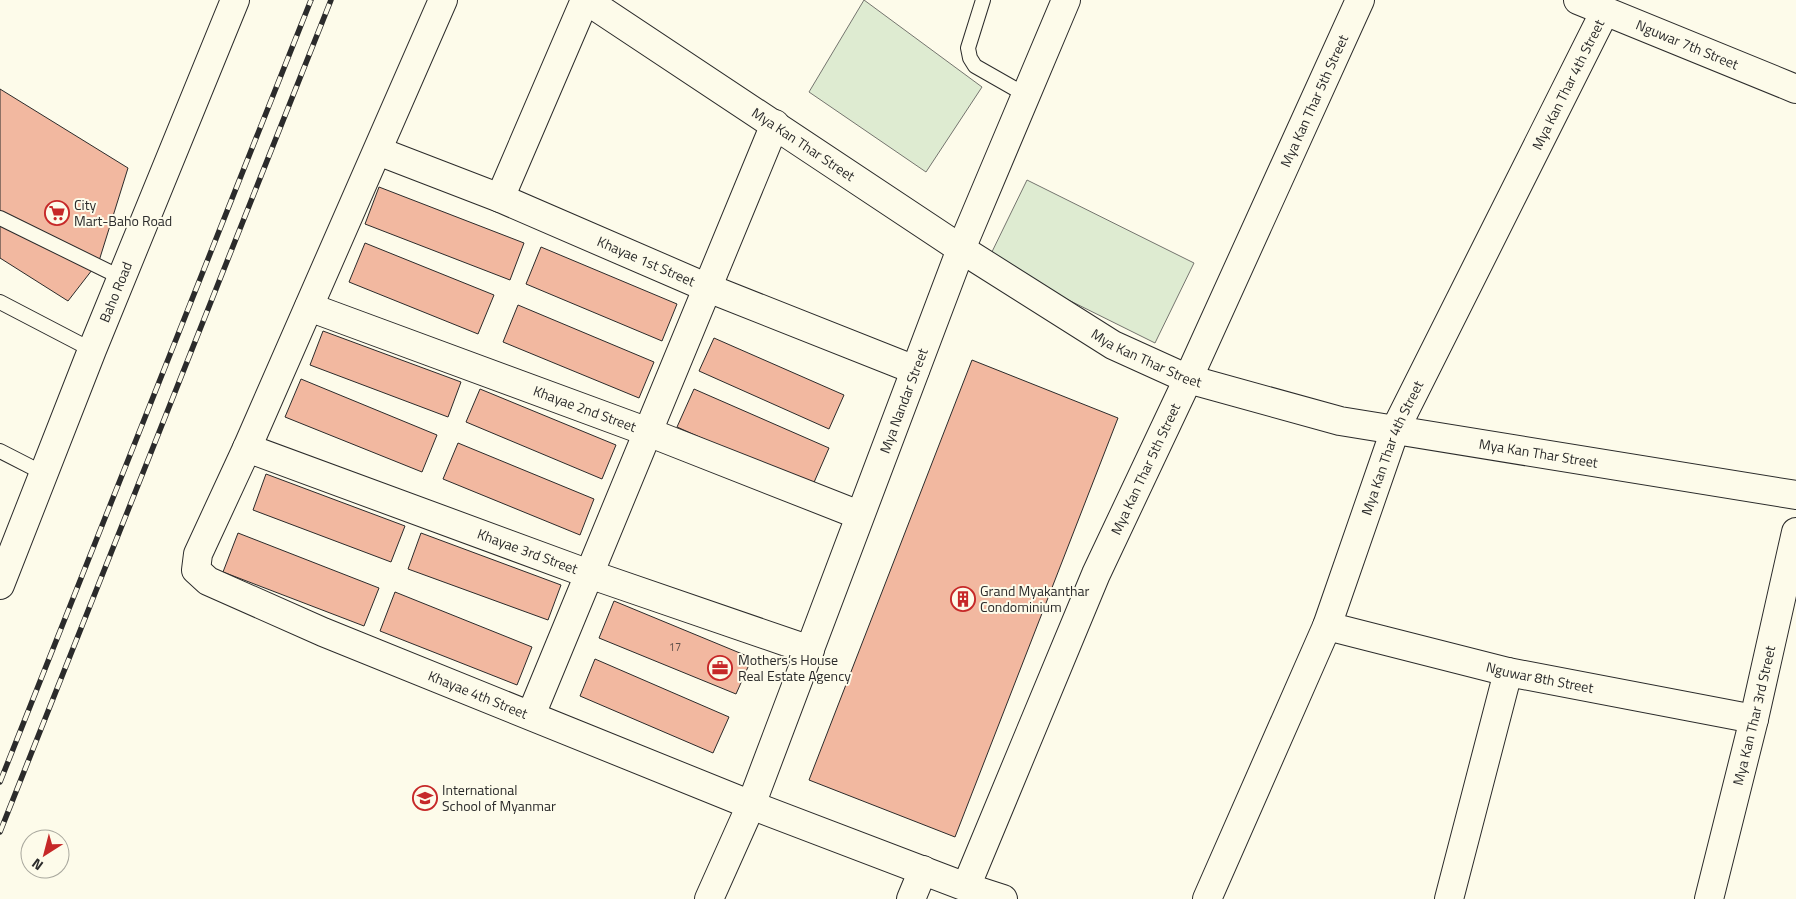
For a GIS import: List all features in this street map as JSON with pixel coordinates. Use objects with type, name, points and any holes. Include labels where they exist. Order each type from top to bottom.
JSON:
[{"type":"street","name":"Baho Road","points":[[0,585],[92,350],[235,0]]},
{"type":"street","points":[[247,448],[444,0]]},
{"type":"street","points":[[500,198],[585,0]]},
{"type":"street","name":"Mya Kan Thar Street","points":[[585,0],[775,124],[961,249],[1113,345],[1188,379],[1340,421],[1796,495]]},
{"type":"street","name":"Mya Nandar Street","points":[[709,899],[751,805],[961,249],[1066,0]]},
{"type":"street","name":"Mya Kan Thar 5th Street","points":[[966,887],[1096,574],[1188,379],[1360,0]]},
{"type":"street","name":"Nguwar 7th Street","points":[[1578,0],[1796,89]]},
{"type":"street","name":"Mya Kan Thar 4th Street","points":[[1207,899],[1327,626],[1395,430],[1605,11]]},
{"type":"street","points":[[531,715],[775,124]]},
{"type":"street","name":"Khayae 1st Street","points":[[378,150],[500,198],[708,288],[914,370]]},
{"type":"street","name":"Khayae 2nd Street","points":[[309,307],[648,432],[859,515]]},
{"type":"street","name":"Khayae 3rd Street","points":[[247,448],[589,574],[810,650]]},
{"type":"street","name":"Khayae 4th Street","points":[[247,448],[198,554],[196,570],[208,581],[323,632],[751,805],[966,887],[1003,899]]},
{"type":"street","name":"Mya Kan Thar 3rd Street","points":[[1709,899],[1754,719],[1796,532]]},
{"type":"street","name":"Nguwar 8th Street","points":[[1327,626],[1508,672],[1754,719]]},
{"type":"street","points":[[1449,899],[1508,672]]},
{"type":"street","points":[[911,899],[923,870]]},
{"type":"lane","points":[[983,0],[968,48],[970,58],[975,66],[1026,94]]},
{"type":"lane","points":[[0,218],[122,278]]},
{"type":"lane","points":[[0,302],[92,350]]},
{"type":"lane","points":[[0,450],[43,474]]},
{"type":"green space","points":[[864,0],[982,87],[926,172],[809,92]]},
{"type":"green space","points":[[1027,180],[1194,263],[1155,343],[988,260]]},
{"type":"building","name":"City Mart-Baho Road","points":[[0,89],[128,168],[99,261],[68,301],[0,258]]},
{"type":"building","points":[[379,187],[524,243],[510,280],[365,224]]},
{"type":"building","points":[[365,243],[494,295],[478,334],[349,282]]},
{"type":"building","points":[[541,247],[677,304],[662,341],[526,284]]},
{"type":"building","points":[[518,305],[654,362],[639,398],[503,342]]},
{"type":"building","points":[[323,331],[461,382],[448,417],[310,365]]},
{"type":"building","points":[[714,338],[844,395],[829,429],[699,371]]},
{"type":"building","name":"Grand Myakanthar Condominium","points":[[972,360],[1118,418],[955,837],[809,780]]},
{"type":"building","points":[[301,379],[437,435],[422,472],[285,417]]},
{"type":"building","points":[[480,389],[616,445],[602,479],[466,422]]},
{"type":"building","points":[[694,389],[829,448],[812,487],[677,427]]},
{"type":"building","points":[[458,443],[594,499],[580,535],[443,479]]},
{"type":"building","points":[[266,474],[405,526],[391,562],[253,510]]},
{"type":"building","points":[[238,533],[379,588],[364,626],[223,572]]},
{"type":"building","points":[[421,533],[561,585],[548,620],[408,569]]},
{"type":"building","points":[[395,592],[532,647],[517,685],[380,631]]},
{"type":"building","points":[[614,601],[752,658],[736,694],[599,638]]},
{"type":"building","points":[[595,659],[729,717],[713,753],[580,696]]},
{"type":"railway","points":[[0,782],[311,0]]},
{"type":"railway","points":[[0,832],[331,0]]},
{"type":"place","name":"City Mart-Baho Road","points":[[57,213]]},
{"type":"place","name":"Grand Myakanthar Condominium","points":[[963,599]]},
{"type":"place","name":"Mothers’s House Real Estate Agency","points":[[720,668]]},
{"type":"place","name":"International School of Myanmar","points":[[425,798]]}]
